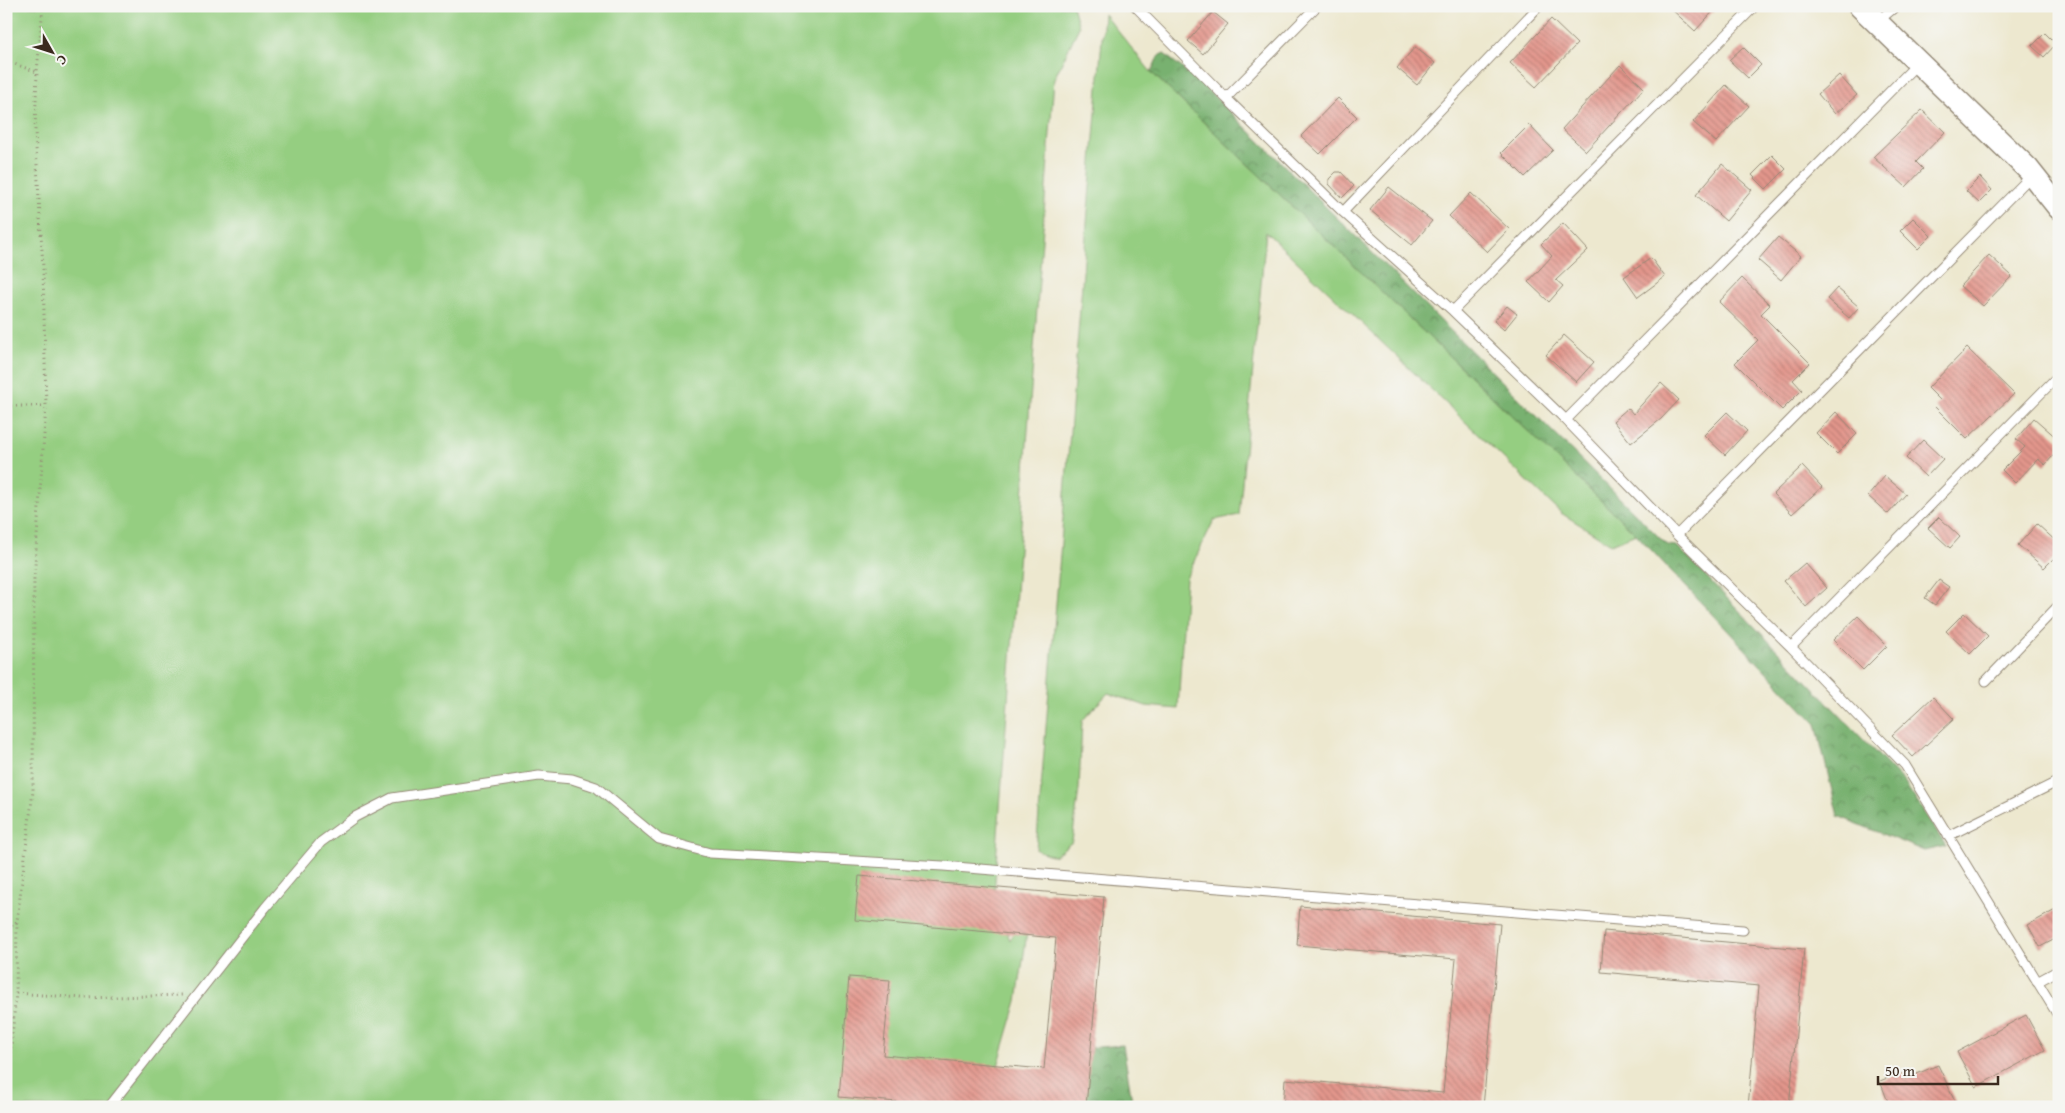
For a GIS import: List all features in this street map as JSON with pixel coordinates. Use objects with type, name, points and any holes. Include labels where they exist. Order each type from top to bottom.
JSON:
[{"type":"street","points":[[1860,6],[2032,176],[2059,208]]},
{"type":"lane","points":[[1135,6],[1343,212],[1454,312],[1566,420],[1905,765],[2059,1017]]},
{"type":"lane","points":[[1226,98],[1317,6]]},
{"type":"lane","points":[[1343,212],[1539,6]]},
{"type":"lane","points":[[1454,312],[1755,6]]},
{"type":"lane","points":[[1877,22],[1896,6]]},
{"type":"lane","points":[[1566,420],[1918,62]]},
{"type":"lane","points":[[1677,534],[2032,176]]},
{"type":"lane","points":[[1791,647],[2059,375]]},
{"type":"lane","points":[[1986,681],[2059,605]]},
{"type":"lane","points":[[110,1107],[196,994],[321,842],[355,817],[392,798],[539,776],[572,779],[596,787],[659,839],[710,853],[943,866],[1743,930]]},
{"type":"lane","points":[[1948,836],[2059,781]]},
{"type":"lane","points":[[2037,982],[2059,970]]},
{"type":"path","points":[[6,1103],[16,993],[17,922],[33,791],[34,579],[46,406],[43,267],[35,131],[37,72],[43,6]]},
{"type":"path","points":[[6,61],[37,72]]},
{"type":"path","points":[[6,406],[46,406]]},
{"type":"path","points":[[6,934],[17,922]]},
{"type":"path","points":[[16,993],[82,998],[196,994]]},
{"type":"green space","points":[[8,6],[1073,6],[1079,27],[1054,79],[997,848],[994,900],[1010,940],[1031,906],[1017,1001],[998,1066],[994,1107],[6,1107],[6,31]]},
{"type":"green space","points":[[1104,14],[1151,72],[1636,534],[1611,544],[1561,513],[1266,232],[1239,515],[1214,520],[1186,578],[1178,709],[1146,706],[1108,693],[1082,721],[1079,789],[1072,842],[1054,856],[1036,850]]},
{"type":"green space","points":[[1163,53],[1200,82],[1667,545],[1677,546],[1904,782],[1946,846],[1924,851],[1838,816],[1816,724],[1636,534],[1151,72],[1157,59]]},
{"type":"green space","points":[[1123,1045],[1133,1107],[1046,1107],[1073,1049]]},
{"type":"building","points":[[1668,6],[1718,6],[1695,31]]},
{"type":"building","points":[[1213,12],[1228,24],[1203,54],[1188,41]]},
{"type":"building","points":[[1551,19],[1577,44],[1536,87],[1510,63]]},
{"type":"building","points":[[2045,33],[2056,44],[2044,57],[2032,46]]},
{"type":"building","points":[[1415,47],[1435,63],[1417,85],[1397,68]]},
{"type":"building","points":[[1743,47],[1761,65],[1748,78],[1729,60]]},
{"type":"building","points":[[1620,65],[1644,88],[1586,151],[1562,129]]},
{"type":"building","points":[[1839,75],[1857,95],[1835,114],[1818,94]]},
{"type":"building","points":[[1726,85],[1749,106],[1716,142],[1693,122]]},
{"type":"building","points":[[1338,98],[1357,117],[1320,154],[1301,136]]},
{"type":"building","points":[[1922,110],[1945,132],[1916,162],[1923,169],[1906,187],[1873,157]]},
{"type":"building","points":[[1529,125],[1553,150],[1525,177],[1501,153]]},
{"type":"building","points":[[1772,155],[1786,169],[1766,189],[1752,175]]},
{"type":"building","points":[[1722,164],[1752,190],[1726,221],[1696,195]]},
{"type":"building","points":[[1336,172],[1341,172],[1354,186],[1342,198],[1329,184],[1329,179]]},
{"type":"building","points":[[1980,177],[1992,190],[1979,203],[1966,191]]},
{"type":"building","points":[[1389,187],[1432,221],[1412,245],[1370,210]]},
{"type":"building","points":[[1471,193],[1509,229],[1487,252],[1449,216]]},
{"type":"building","points":[[1913,218],[1931,236],[1918,249],[1900,231]]},
{"type":"building","points":[[1563,223],[1588,250],[1556,280],[1563,286],[1549,302],[1528,282],[1552,256],[1541,244]]},
{"type":"building","points":[[1778,237],[1801,256],[1781,280],[1758,260]]},
{"type":"building","points":[[1989,255],[2012,276],[1983,306],[1960,286]]},
{"type":"building","points":[[1651,258],[1665,277],[1638,297],[1624,277]]},
{"type":"building","points":[[1742,278],[1770,305],[1761,314],[1810,363],[1793,380],[1802,390],[1782,410],[1735,363],[1758,340],[1719,302]]},
{"type":"building","points":[[1837,288],[1859,307],[1849,318],[1827,299]]},
{"type":"building","points":[[1507,306],[1517,314],[1504,330],[1494,321]]},
{"type":"building","points":[[1564,335],[1594,362],[1576,382],[1546,355]]},
{"type":"building","points":[[1967,348],[2014,394],[1967,439],[1935,407],[1941,401],[1928,388]]},
{"type":"building","points":[[1661,383],[1679,400],[1661,419],[1631,443],[1613,421],[1628,408],[1633,414]]},
{"type":"building","points":[[1727,412],[1747,431],[1725,455],[1704,435]]},
{"type":"building","points":[[1836,412],[1857,434],[1837,454],[1816,433]]},
{"type":"building","points":[[2034,418],[2059,440],[2059,449],[2045,465],[2038,459],[2015,483],[2002,470],[2025,447],[2016,439]]},
{"type":"building","points":[[1923,440],[1943,459],[1926,477],[1906,458]]},
{"type":"building","points":[[1802,466],[1822,487],[1792,514],[1773,494]]},
{"type":"building","points":[[1885,476],[1906,494],[1888,514],[1868,496]]},
{"type":"building","points":[[1939,517],[1960,537],[1950,548],[1928,528]]},
{"type":"building","points":[[2037,524],[2059,544],[2059,553],[2044,568],[2018,545]]},
{"type":"building","points":[[1805,563],[1827,588],[1806,607],[1784,581]]},
{"type":"building","points":[[1939,580],[1949,587],[1935,605],[1925,598]]},
{"type":"building","points":[[1964,613],[1988,636],[1970,654],[1946,631]]},
{"type":"building","points":[[1858,616],[1887,646],[1863,670],[1833,640]]},
{"type":"building","points":[[1933,697],[1954,719],[1913,757],[1892,735]]},
{"type":"building","points":[[859,876],[1104,897],[1086,1107],[955,1107],[839,1097],[849,977],[890,980],[883,1055],[1044,1069],[1056,938],[855,920]]},
{"type":"building","points":[[1300,906],[1500,924],[1483,1107],[1283,1107],[1285,1079],[1443,1093],[1456,959],[1297,945]]},
{"type":"building","points":[[2059,908],[2059,937],[2040,947],[2028,925]]},
{"type":"building","points":[[1604,931],[1804,949],[1789,1107],[1748,1107],[1759,986],[1601,972]]},
{"type":"building","points":[[2026,1015],[2045,1050],[1976,1087],[1957,1052]]},
{"type":"building","points":[[1938,1065],[1956,1103],[1948,1107],[1890,1107],[1880,1081],[1902,1072],[1905,1079]]}]
